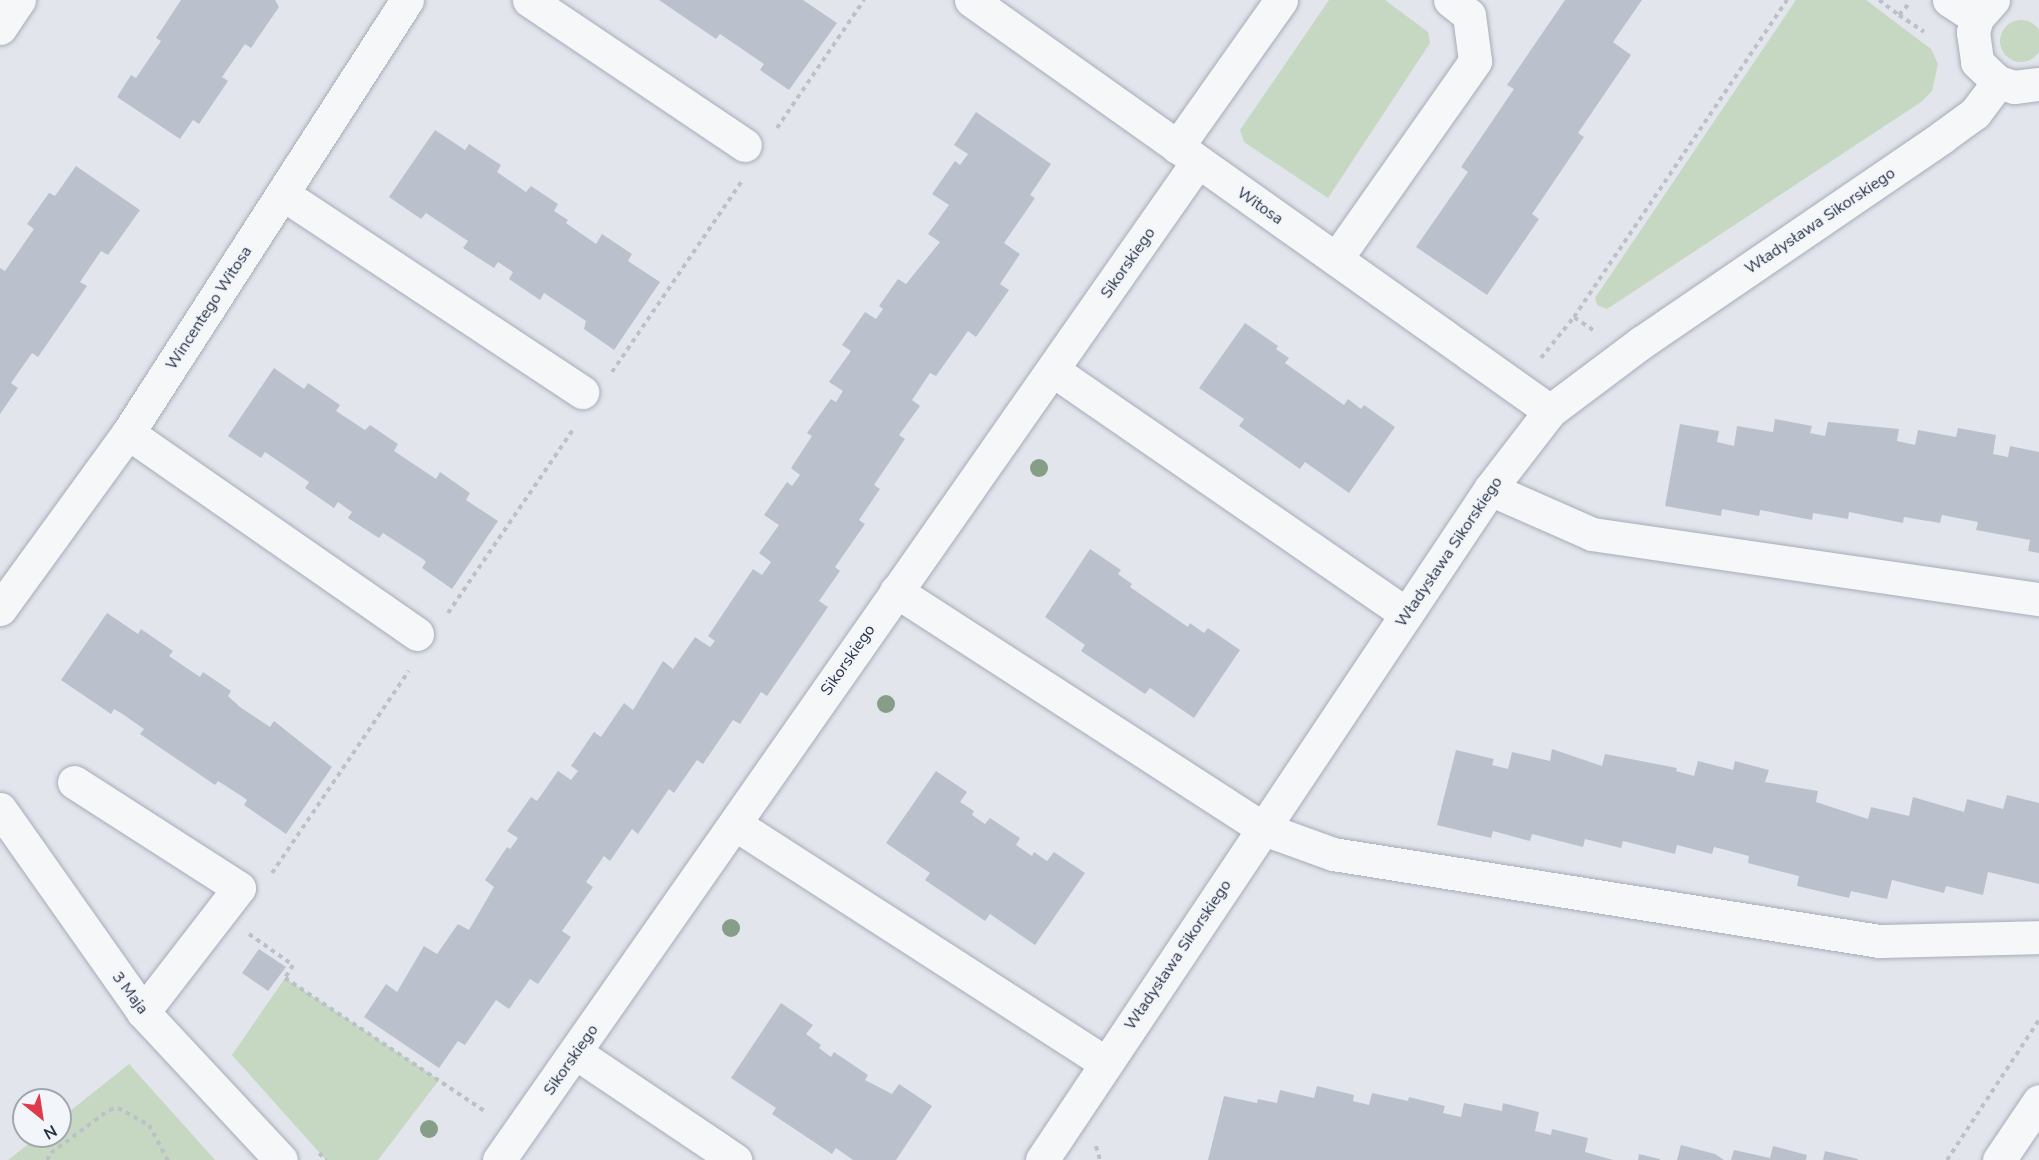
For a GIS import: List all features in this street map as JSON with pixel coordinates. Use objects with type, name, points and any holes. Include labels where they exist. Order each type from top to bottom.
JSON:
[{"type":"street","points":[[0,28],[19,0]]},
{"type":"street","name":"Wincentego Witosa","points":[[0,609],[128,433],[407,0]]},
{"type":"street","points":[[529,0],[758,141]]},
{"type":"street","name":"Witosa","points":[[970,0],[1550,411]]},
{"type":"street","name":"Sikorskiego","points":[[499,1160],[576,1053],[896,591],[1054,370],[1281,0]]},
{"type":"street","points":[[1336,259],[1475,61],[1469,15],[1450,0]]},
{"type":"street","points":[[1949,0],[1985,9],[1972,47],[1977,62],[1998,82],[2014,87],[2039,84]]},
{"type":"street","name":"Władysława Sikorskiego","points":[[1042,1160],[1105,1062],[1264,829],[1490,489],[1550,411],[1642,342],[1975,113],[1998,82]]},
{"type":"street","points":[[283,194],[580,408]]},
{"type":"street","points":[[1054,370],[1406,614]]},
{"type":"street","points":[[128,433],[430,627]]},
{"type":"street","points":[[1490,489],[1592,534],[2039,599]]},
{"type":"street","points":[[896,591],[1264,829],[1333,854],[1879,941],[2039,937]]},
{"type":"street","points":[[74,782],[239,888],[143,1012]]},
{"type":"street","name":"3 Maja","points":[[0,809],[143,1012],[281,1160]]},
{"type":"street","points":[[735,824],[1105,1062]]},
{"type":"street","points":[[576,1053],[735,1160]]},
{"type":"street","points":[[1999,1160],[2039,1101]]},
{"type":"path","points":[[758,141],[864,0]]},
{"type":"path","points":[[1595,332],[1574,317],[1786,0]]},
{"type":"path","points":[[1879,0],[1899,15],[1911,0]]},
{"type":"path","points":[[610,374],[744,177]]},
{"type":"path","points":[[430,627],[580,408]]},
{"type":"path","points":[[270,876],[410,669]]},
{"type":"path","points":[[244,931],[293,965],[285,978],[488,1113]]},
{"type":"path","points":[[1947,1160],[2039,1020]]},
{"type":"path","points":[[47,1160],[51,1153],[109,1110],[118,1108],[149,1125],[168,1160]]},
{"type":"path","points":[[318,1151],[326,1160]]},
{"type":"green space","points":[[1329,0],[1385,0],[1428,32],[1430,43],[1328,198],[1244,142],[1240,130]]},
{"type":"green space","points":[[1796,0],[1866,0],[1931,49],[1938,64],[1932,91],[1921,102],[1607,309],[1597,305],[1595,298]]},
{"type":"green space","points":[[2021,20],[2029,21],[2036,26],[2041,33],[2041,49],[2036,56],[2029,61],[2021,62],[2013,61],[2006,56],[2001,49],[2000,41],[2001,33],[2006,26],[2013,21]]},
{"type":"green space","points":[[285,978],[439,1080],[378,1160],[326,1160],[232,1055]]},
{"type":"green space","points":[[129,1064],[215,1160],[8,1160],[24,1148],[72,1148],[72,1109]]},
{"type":"building","points":[[181,0],[275,0],[279,7],[251,48],[245,44],[222,77],[228,81],[199,124],[193,120],[180,139],[117,97],[131,75],[136,78],[161,41],[156,38]]},
{"type":"building","points":[[659,0],[803,0],[837,23],[789,90],[760,70],[764,64],[720,34],[716,39]]},
{"type":"building","points":[[1565,0],[1642,0],[1613,42],[1631,55],[1578,133],[1584,137],[1532,214],[1539,219],[1487,295],[1416,247],[1468,172],[1461,167],[1514,89],[1507,85]]},
{"type":"building","points":[[976,112],[1051,164],[1030,195],[1035,198],[1004,243],[1020,254],[1000,284],[1009,290],[976,337],[968,331],[936,376],[930,373],[912,400],[920,406],[899,435],[905,439],[874,485],[880,489],[859,520],[865,524],[835,567],[840,571],[819,601],[828,607],[767,696],[761,692],[740,724],[733,720],[703,764],[697,760],[674,793],[669,789],[638,834],[632,829],[610,861],[604,856],[586,882],[593,887],[562,931],[571,937],[538,984],[530,979],[509,1009],[496,1000],[465,1045],[458,1041],[439,1068],[364,1017],[386,984],[397,992],[424,946],[437,954],[458,924],[469,930],[494,887],[485,880],[507,847],[510,849],[518,838],[507,831],[531,797],[537,801],[558,771],[571,780],[578,771],[571,766],[594,732],[601,737],[624,703],[633,710],[663,661],[673,669],[695,637],[710,647],[715,641],[708,636],[753,569],[762,575],[771,562],[759,553],[779,525],[764,515],[787,482],[792,486],[800,475],[791,468],[812,436],[807,433],[831,399],[836,402],[843,391],[829,382],[851,351],[842,345],[865,312],[876,319],[883,309],[879,306],[898,279],[906,284],[940,242],[928,234],[949,205],[932,194],[955,161],[960,165],[968,154],[954,145]]},
{"type":"building","points":[[435,130],[465,150],[469,144],[501,165],[497,172],[526,192],[531,186],[558,204],[554,211],[568,220],[566,223],[596,244],[602,234],[632,254],[628,261],[660,282],[614,350],[584,329],[586,321],[544,293],[540,300],[509,279],[513,272],[498,262],[494,268],[463,248],[468,241],[426,213],[421,219],[389,197]]},
{"type":"building","points":[[76,166],[140,210],[108,255],[101,251],[80,282],[87,286],[38,357],[32,353],[11,383],[18,388],[0,414],[0,268],[5,271],[34,229],[27,224],[49,193],[55,196]]},
{"type":"building","points":[[1245,323],[1278,346],[1276,349],[1289,358],[1285,363],[1344,405],[1348,399],[1361,409],[1364,405],[1395,427],[1349,493],[1305,462],[1300,469],[1239,426],[1244,419],[1199,388]]},
{"type":"building","points":[[274,368],[304,389],[308,383],[340,405],[336,411],[365,430],[370,425],[398,444],[394,451],[436,479],[440,472],[470,493],[466,500],[498,521],[452,589],[422,568],[426,562],[423,559],[383,533],[379,538],[348,518],[352,512],[338,502],[334,508],[305,488],[309,482],[265,452],[261,458],[228,436]]},
{"type":"building","points":[[1775,419],[1812,426],[1810,433],[1825,436],[1828,422],[1899,429],[1897,441],[1915,445],[1918,430],[1956,437],[1958,428],[1996,435],[1993,454],[2008,457],[2010,446],[2039,452],[2039,553],[2028,551],[2030,540],[1976,530],[1978,522],[1942,515],[1940,523],[1904,517],[1903,523],[1849,512],[1848,519],[1813,513],[1812,520],[1760,510],[1759,516],[1722,509],[1721,516],[1665,506],[1680,424],[1719,431],[1717,442],[1734,446],[1737,426],[1773,432]]},
{"type":"building","points":[[1090,549],[1121,570],[1118,574],[1132,584],[1130,587],[1188,627],[1190,623],[1204,633],[1208,628],[1240,650],[1194,718],[1150,688],[1145,694],[1081,651],[1085,645],[1045,617]]},
{"type":"building","points":[[107,613],[138,634],[141,629],[173,651],[169,656],[200,677],[203,672],[231,691],[228,696],[240,707],[270,727],[274,721],[332,767],[286,834],[244,805],[247,800],[243,797],[218,781],[215,785],[140,734],[144,729],[121,713],[114,709],[111,714],[61,680]]},
{"type":"building","points":[[1552,749],[1602,766],[1605,754],[1677,768],[1676,771],[1694,776],[1698,761],[1733,770],[1735,761],[1769,770],[1765,782],[1818,791],[1816,802],[1868,819],[1871,807],[1909,816],[1913,797],[1964,812],[1967,799],[2003,809],[2007,795],[2039,803],[2039,884],[1988,872],[1983,895],[1946,886],[1944,893],[1892,880],[1887,899],[1851,891],[1849,898],[1797,886],[1799,876],[1748,863],[1749,856],[1714,847],[1712,854],[1677,845],[1675,854],[1623,841],[1621,848],[1585,839],[1583,847],[1532,834],[1530,841],[1493,831],[1491,838],[1437,825],[1456,750],[1494,759],[1492,765],[1508,769],[1512,752],[1550,761]]},
{"type":"building","points":[[936,771],[967,792],[960,802],[974,811],[972,815],[985,824],[990,818],[1020,838],[1016,845],[1032,856],[1034,852],[1047,861],[1054,852],[1085,873],[1035,945],[990,914],[985,921],[925,880],[930,873],[886,843]]},
{"type":"building","points":[[259,949],[286,967],[268,991],[242,973]]},
{"type":"building","points":[[781,1003],[813,1025],[806,1034],[821,1045],[819,1048],[831,1057],[834,1052],[868,1075],[865,1080],[892,1094],[899,1084],[932,1106],[896,1160],[853,1160],[836,1148],[832,1154],[772,1114],[776,1108],[731,1078]]},
{"type":"building","points":[[1317,1086],[1354,1095],[1353,1101],[1369,1105],[1372,1093],[1408,1101],[1409,1097],[1445,1106],[1443,1113],[1461,1117],[1464,1103],[1502,1111],[1503,1103],[1539,1112],[1535,1131],[1551,1135],[1552,1129],[1588,1138],[1585,1152],[1613,1160],[1208,1160],[1224,1096],[1257,1103],[1258,1099],[1277,1103],[1280,1090],[1314,1098]]},
{"type":"building","points":[[1681,1145],[1715,1154],[1724,1160],[1677,1160]]},
{"type":"building","points":[[1773,1146],[1807,1155],[1806,1160],[1731,1160],[1734,1150],[1770,1158]]},
{"type":"building","points":[[1825,1151],[1858,1159],[1858,1160],[1823,1160]]},
{"type":"building","points":[[1639,1154],[1660,1159],[1660,1160],[1638,1160]]}]
